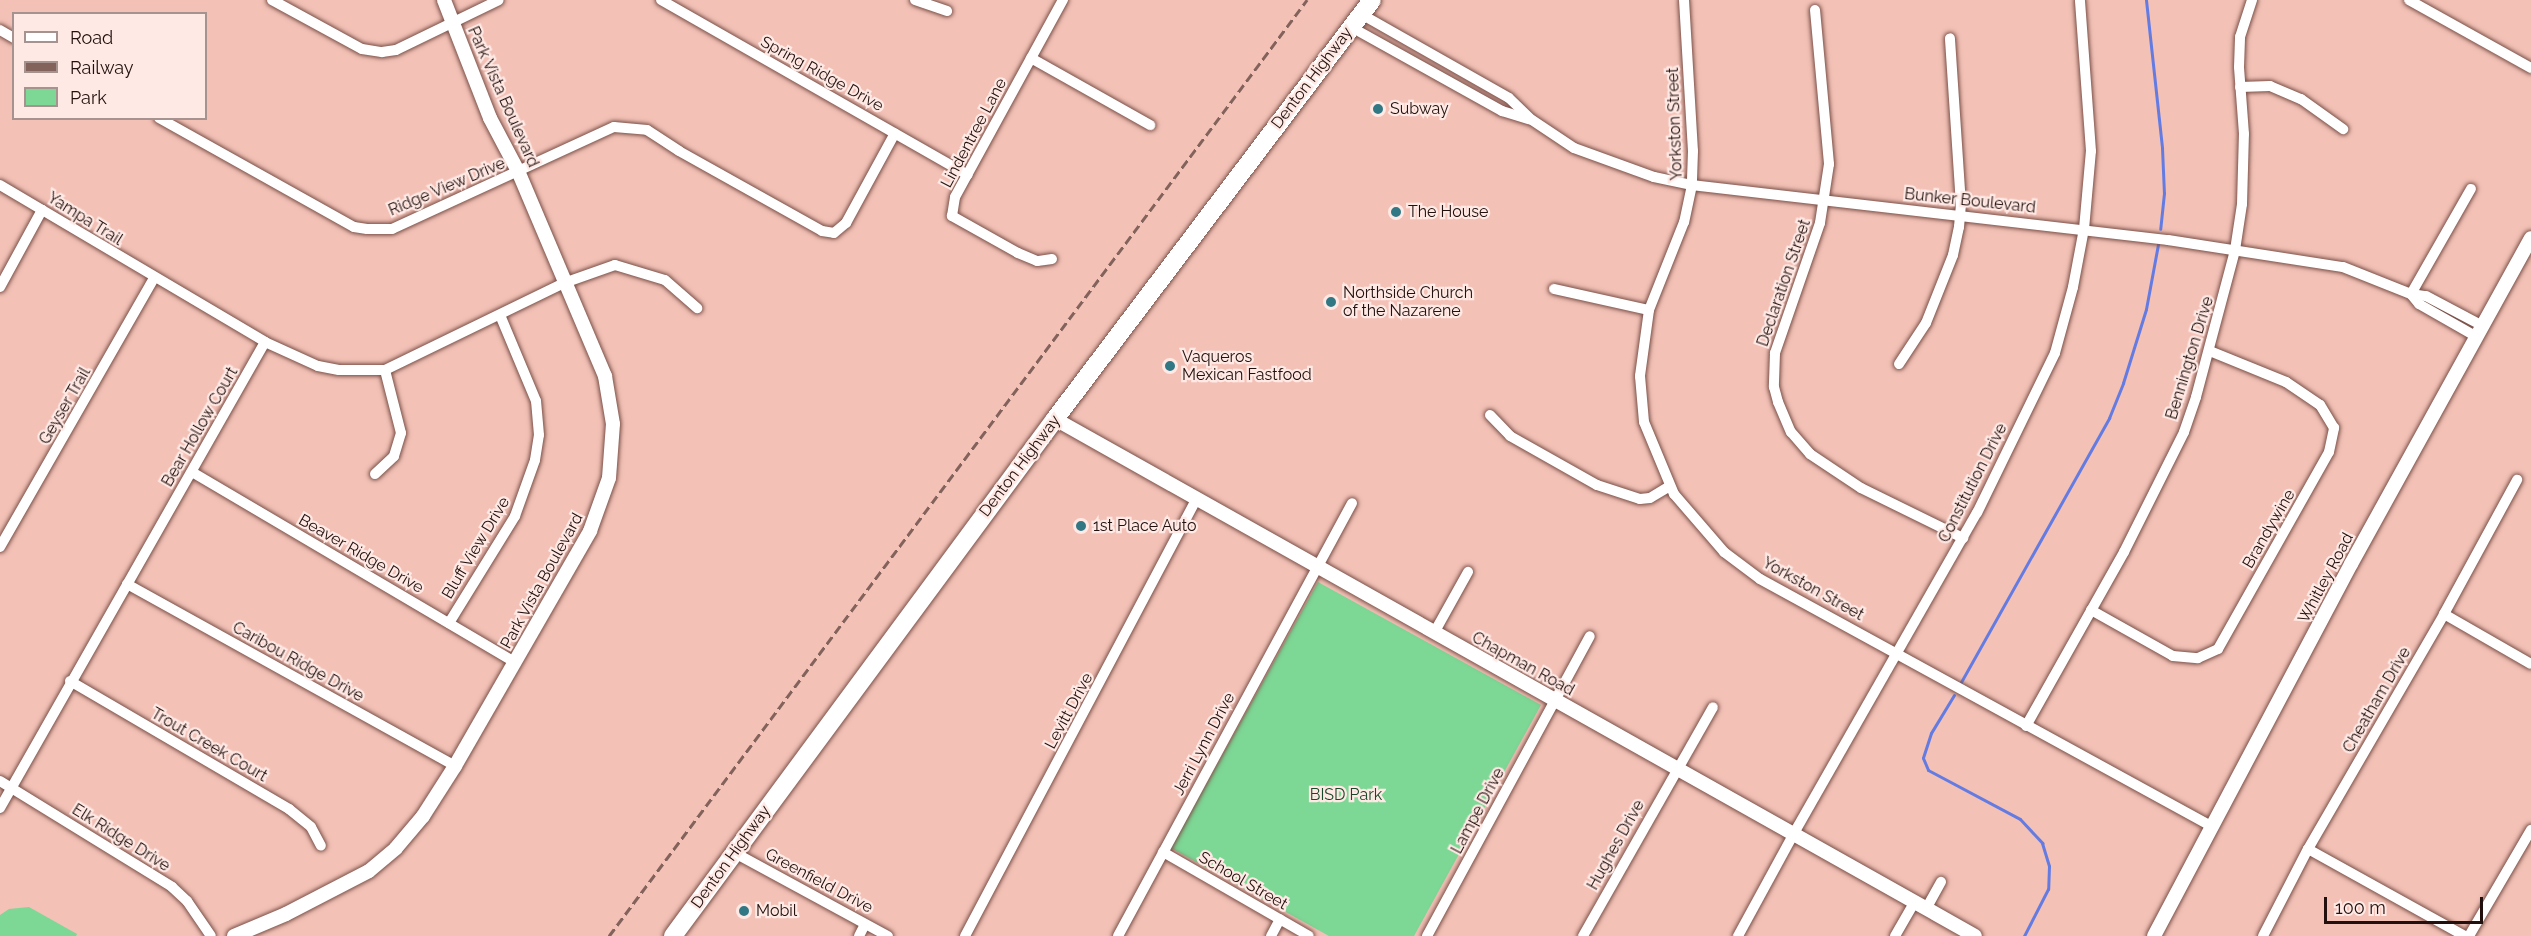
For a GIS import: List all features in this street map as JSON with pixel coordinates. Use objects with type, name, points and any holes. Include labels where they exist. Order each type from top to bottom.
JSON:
[{"type":"main road","name":"Denton Highway","points":[[673,936],[1055,420],[1361,14]]},
{"type":"street","points":[[272,0],[362,49],[382,52],[396,50],[452,21],[500,0]]},
{"type":"street","name":"Park Vista Boulevard","points":[[234,936],[286,914],[369,871],[396,848],[423,816],[516,663],[590,531],[609,478],[613,424],[607,387],[519,173],[490,118],[444,0]]},
{"type":"street","name":"Spring Ridge Drive","points":[[661,0],[968,175]]},
{"type":"street","points":[[915,0],[947,11]]},
{"type":"street","name":"Lindentree Lane","points":[[1052,259],[1037,261],[1018,254],[952,216],[955,197],[1063,0]]},
{"type":"street","name":"Yorkston Street","points":[[1684,0],[1693,151],[1692,185],[1684,222],[1649,310],[1640,376],[1640,398],[1651,443],[1670,486],[1684,507],[1724,552],[1760,579],[2213,827]]},
{"type":"street","name":"Constitution Drive","points":[[1738,936],[1793,835],[1963,538],[2055,353],[2073,287],[2084,229],[2091,133],[2080,0]]},
{"type":"street","name":"Bennington Drive","points":[[2026,726],[2124,552],[2184,432],[2210,351],[2235,250],[2242,204],[2244,134],[2240,87],[2240,37],[2252,0]]},
{"type":"street","points":[[2409,0],[2531,68]]},
{"type":"street","name":"Declaration Street","points":[[1815,10],[1830,164],[1826,200],[1775,353],[1774,387],[1778,402],[1791,432],[1810,454],[1861,489],[1963,538]]},
{"type":"street","name":"Bunker Boulevard","points":[[1361,14],[1446,79],[1502,111],[1532,120]]},
{"type":"street","name":"Bunker Boulevard","points":[[1361,14],[1509,98],[1532,120],[1574,148],[1599,159],[1654,177],[1692,185],[2084,229],[2343,267],[2411,294],[2419,304],[2480,331]]},
{"type":"street","points":[[1899,364],[1926,323],[1942,286],[1953,255],[1960,215],[1956,109],[1950,38]]},
{"type":"street","points":[[1031,58],[1150,125]]},
{"type":"street","points":[[1446,79],[1453,66]]},
{"type":"street","points":[[2240,87],[2270,86],[2301,99],[2343,129]]},
{"type":"street","name":"Ridge View Drive","points":[[163,120],[354,226],[367,229],[392,229],[519,173],[572,145],[614,127],[647,130],[679,151],[822,231],[834,233],[846,223],[895,132]]},
{"type":"street","name":"Yampa Trail","points":[[0,185],[265,342]]},
{"type":"street","points":[[2411,294],[2470,189]]},
{"type":"street","points":[[0,287],[42,210]]},
{"type":"street","name":"Whitley Road","points":[[2154,936],[2351,564],[2531,238]]},
{"type":"street","points":[[265,342],[318,366],[347,370],[385,370],[564,283],[615,266],[665,280],[697,308]]},
{"type":"street","name":"Geyser Trail","points":[[0,547],[154,278]]},
{"type":"street","points":[[1554,289],[1649,310]]},
{"type":"street","name":"Bluff View Drive","points":[[449,623],[515,516],[535,460],[539,435],[536,402],[500,315]]},
{"type":"street","name":"Bear Hollow Court","points":[[0,808],[70,681],[265,342]]},
{"type":"street","name":"Brandywine","points":[[2091,610],[2174,656],[2198,658],[2218,650],[2329,452],[2334,428],[2320,405],[2286,381],[2210,351]]},
{"type":"street","points":[[375,474],[394,456],[401,433],[385,370]]},
{"type":"street","points":[[1490,414],[1510,436],[1597,485],[1640,499],[1650,498],[1670,486]]},
{"type":"street","name":"Chapman Road","points":[[1055,420],[1975,936]]},
{"type":"street","name":"Beaver Ridge Drive","points":[[192,472],[516,663]]},
{"type":"street","name":"Cheatham Drive","points":[[2263,936],[2308,849],[2444,614],[2517,480]]},
{"type":"street","name":"Levitt Drive","points":[[965,936],[1196,500]]},
{"type":"street","name":"Jerri Lynn Drive","points":[[1118,936],[1352,503]]},
{"type":"street","points":[[1434,633],[1467,572]]},
{"type":"street","name":"Caribou Ridge Drive","points":[[127,584],[455,766]]},
{"type":"street","points":[[2444,614],[2531,664]]},
{"type":"street","name":"Lampe Drive","points":[[1427,936],[1590,636]]},
{"type":"street","name":"Trout Creek Court","points":[[70,681],[289,809],[311,826],[321,846]]},
{"type":"street","name":"Hughes Drive","points":[[1583,936],[1713,706]]},
{"type":"street","name":"Elk Ridge Drive","points":[[0,781],[172,887],[187,901],[211,936]]},
{"type":"street","points":[[2469,936],[2531,830]]},
{"type":"street","points":[[2308,849],[2464,936]]},
{"type":"street","name":"School Street","points":[[1163,852],[1309,936]]},
{"type":"street","name":"Greenfield Drive","points":[[735,853],[888,936]]},
{"type":"street","points":[[1895,936],[1941,882]]},
{"type":"street","points":[[1271,936],[1280,919]]},
{"type":"street","points":[[859,936],[865,924]]},
{"type":"green space","name":"BISD Park","points":[[1318,582],[1541,705],[1414,936],[1329,936],[1171,848]]},
{"type":"green space","points":[[29,907],[77,934],[76,936],[0,936],[0,915],[9,909]]},
{"type":"waterway","points":[[2146,0],[2162,148],[2164,193],[2160,229]]},
{"type":"waterway","points":[[1961,682],[2109,418],[2123,383],[2146,309],[2158,244]]},
{"type":"waterway","points":[[1954,695],[1931,733],[1923,758],[1928,770],[2020,819],[2042,843],[2049,866],[2048,889],[2024,936]]},
{"type":"railway","points":[[609,936],[1307,0]]},
{"type":"place","name":"Subway","points":[[1378,109]]},
{"type":"place","name":"The House","points":[[1396,212]]},
{"type":"place","name":"Northside Church of the Nazarene","points":[[1331,302]]},
{"type":"place","name":"Vaqueros Mexican Fastfood","points":[[1170,366]]},
{"type":"place","name":"1st Place Auto","points":[[1081,526]]},
{"type":"place","name":"Mobil","points":[[744,911]]}]
